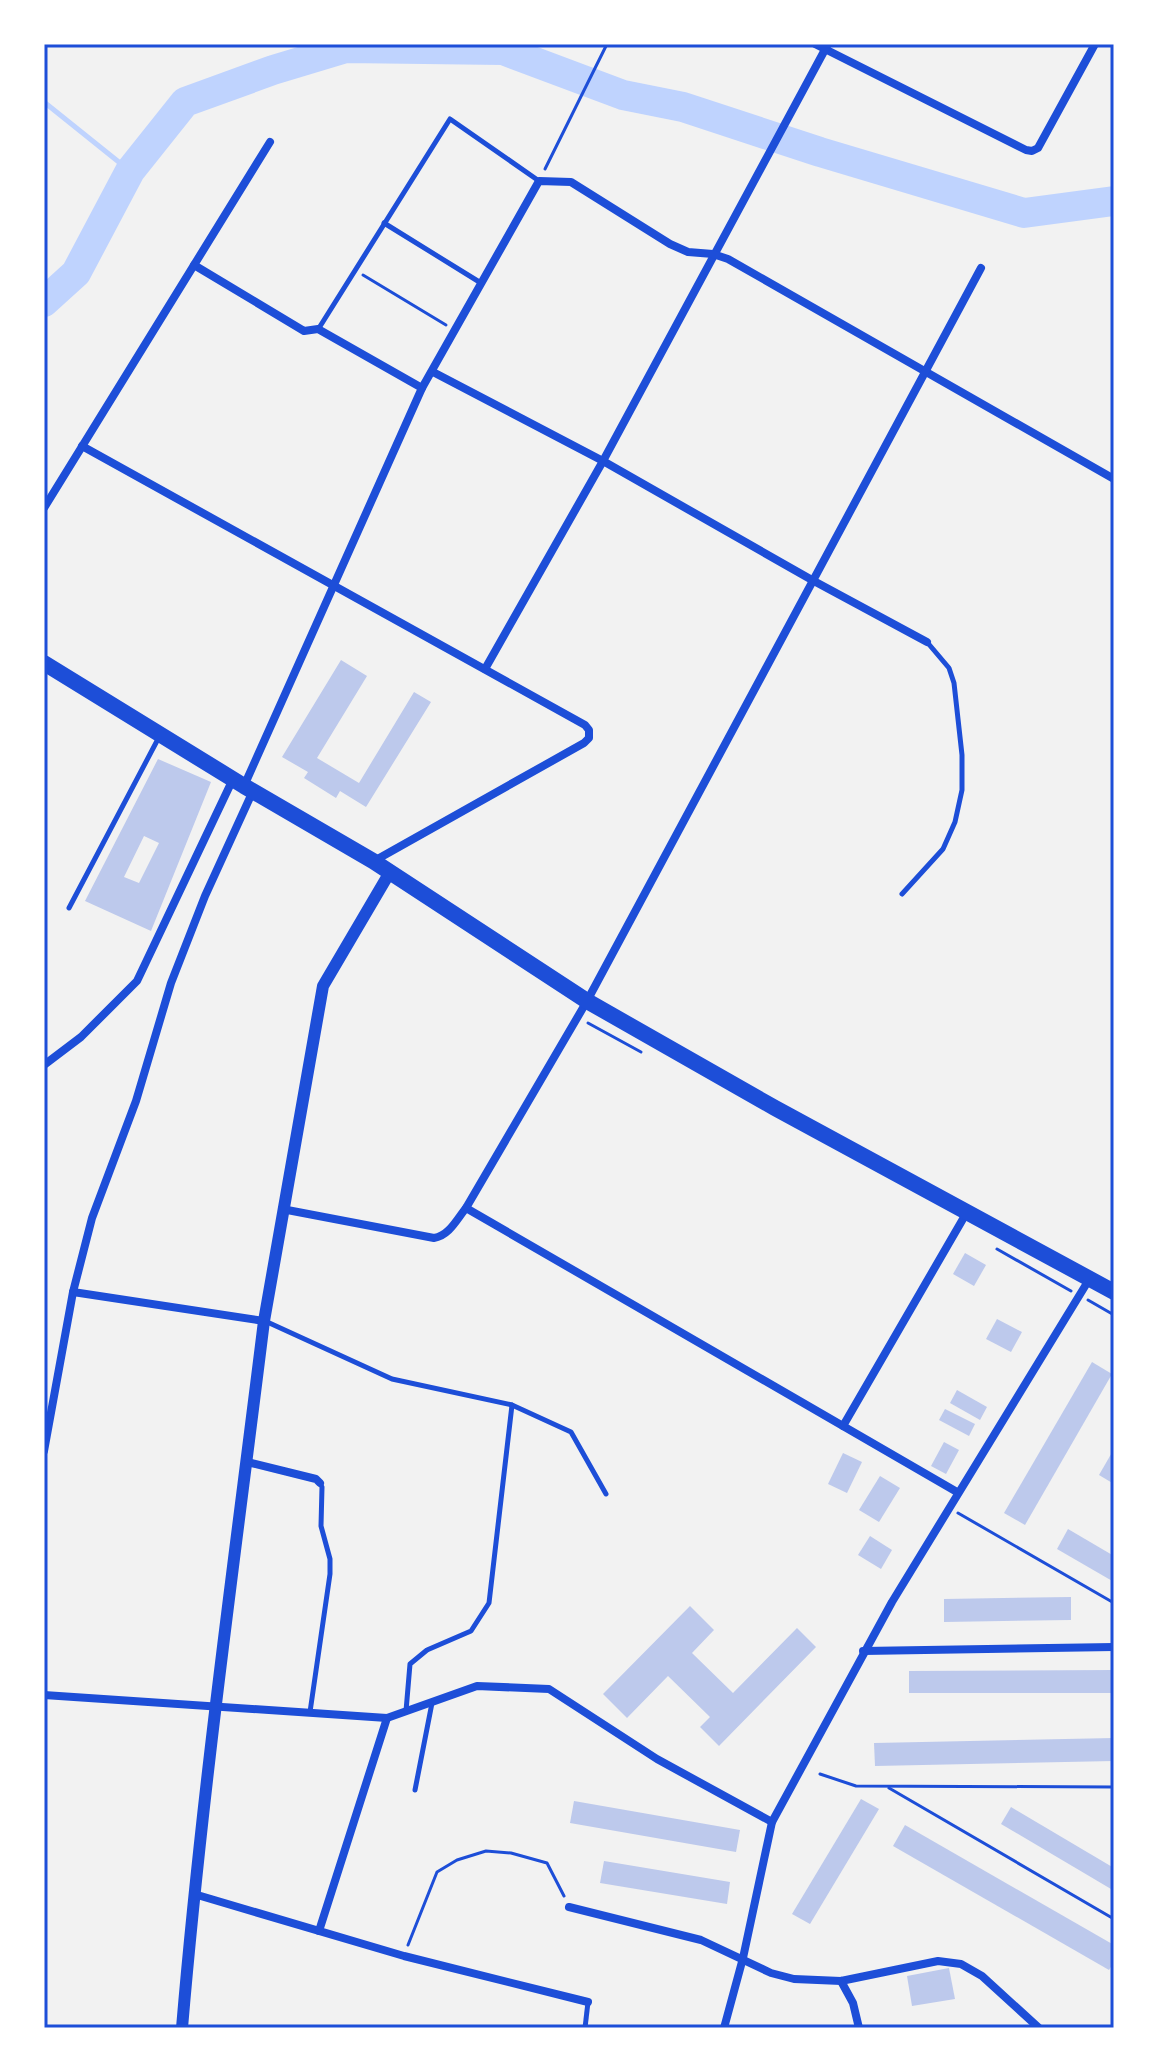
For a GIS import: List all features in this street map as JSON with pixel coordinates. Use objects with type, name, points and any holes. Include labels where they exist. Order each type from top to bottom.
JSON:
[{"type":"main road","points":[[44,663],[373,861],[587,1001],[775,1108],[1114,1292]]},
{"type":"street","points":[[815,44],[1032,151],[1038,148],[1095,44]]},
{"type":"street","points":[[485,669],[603,461],[826,47]]},
{"type":"street","points":[[44,508],[270,142]]},
{"type":"street","points":[[44,1065],[81,1037],[137,981],[243,785],[422,388],[539,181],[571,182],[670,244],[688,252],[728,259],[1114,479]]},
{"type":"street","points":[[194,265],[304,331],[318,329],[422,388]]},
{"type":"street","points":[[282,1209],[434,1238],[448,1231],[466,1208],[587,1001],[981,268]]},
{"type":"street","points":[[433,372],[603,461],[927,642]]},
{"type":"street","points":[[82,446],[585,725],[589,730],[589,738],[584,743],[373,861]]},
{"type":"street","points":[[44,1451],[73,1292],[92,1218],[136,1101],[171,983],[243,785]]},
{"type":"street","points":[[182,2028],[202,1806],[264,1321],[282,1209],[323,986],[390,872]]},
{"type":"street","points":[[466,1208],[957,1492]]},
{"type":"street","points":[[843,1426],[968,1212]]},
{"type":"street","points":[[724,2028],[743,1958],[772,1822],[863,1651],[1090,1278]]},
{"type":"street","points":[[73,1292],[264,1321]]},
{"type":"street","points":[[247,1462],[316,1479],[320,1483]]},
{"type":"street","points":[[863,1651],[1114,1647]]},
{"type":"street","points":[[44,1695],[387,1718],[477,1686],[549,1689],[657,1759],[772,1822]]},
{"type":"street","points":[[319,1931],[387,1718]]},
{"type":"street","points":[[194,1894],[404,1956],[588,2002]]},
{"type":"street","points":[[569,1907],[681,1934],[743,1958],[771,1973],[794,1979],[841,1981],[938,1961],[961,1964],[982,1976],[1039,2028]]},
{"type":"street","points":[[841,1981],[853,2003],[859,2028]]},
{"type":"lane","points":[[318,329],[450,119],[539,181]]},
{"type":"lane","points":[[384,223],[482,284]]},
{"type":"lane","points":[[902,894],[943,849],[955,822],[962,790],[962,755],[954,683],[949,668],[927,642]]},
{"type":"lane","points":[[69,908],[161,735]]},
{"type":"lane","points":[[264,1321],[392,1379],[512,1405],[571,1432],[606,1494]]},
{"type":"lane","points":[[406,1711],[410,1664],[427,1650],[471,1631],[489,1603],[512,1405]]},
{"type":"lane","points":[[310,1712],[330,1574],[330,1559],[321,1526],[320,1483]]},
{"type":"lane","points":[[415,1790],[432,1703]]},
{"type":"lane","points":[[585,2028],[588,2002]]},
{"type":"path","points":[[539,181],[607,44]]},
{"type":"path","points":[[355,271],[456,331]]},
{"type":"path","points":[[1079,1295],[1114,1315]]},
{"type":"path","points":[[948,1508],[1114,1603]]},
{"type":"path","points":[[820,1774],[856,1786],[1114,1787]]},
{"type":"path","points":[[887,1786],[1114,1919]]},
{"type":"path","points":[[404,1956],[437,1872],[457,1860],[486,1851],[511,1853],[547,1863],[569,1907]]},
{"type":"building","points":[[341,660],[367,676],[317,758],[359,783],[414,692],[431,702],[366,807],[340,791],[336,798],[304,778],[308,772],[282,757]]},
{"type":"building","points":[[158,759],[211,782],[151,931],[85,901]],"holes":[[[144,836],[159,843],[139,883],[124,877]]]},
{"type":"building","points":[[965,1253],[986,1265],[974,1286],[953,1274]]},
{"type":"building","points":[[997,1319],[1022,1332],[1011,1352],[986,1339]]},
{"type":"building","points":[[1092,1362],[1112,1374],[1025,1525],[1004,1513]]},
{"type":"building","points":[[957,1390],[987,1407],[980,1420],[950,1403]]},
{"type":"building","points":[[945,1409],[975,1424],[969,1436],[939,1420]]},
{"type":"building","points":[[944,1442],[959,1450],[946,1474],[931,1466]]},
{"type":"building","points":[[1114,1449],[1114,1484],[1099,1475]]},
{"type":"building","points":[[843,1453],[862,1462],[847,1493],[828,1484]]},
{"type":"building","points":[[880,1476],[900,1488],[879,1522],[859,1510]]},
{"type":"building","points":[[1068,1529],[1114,1556],[1114,1582],[1057,1549]]},
{"type":"building","points":[[870,1536],[892,1550],[881,1569],[858,1555]]},
{"type":"building","points":[[1071,1597],[1071,1620],[944,1622],[944,1599]]},
{"type":"building","points":[[690,1606],[714,1630],[692,1653],[733,1693],[797,1628],[816,1647],[719,1746],[700,1727],[710,1717],[668,1676],[627,1718],[603,1694]]},
{"type":"building","points":[[1114,1670],[1114,1693],[909,1693],[909,1671]]},
{"type":"building","points":[[1114,1738],[1114,1761],[875,1766],[874,1743]]},
{"type":"building","points":[[861,1799],[879,1809],[810,1924],[792,1914]]},
{"type":"building","points":[[574,1801],[740,1830],[736,1852],[570,1823]]},
{"type":"building","points":[[1011,1807],[1114,1868],[1111,1889],[1001,1824]]},
{"type":"building","points":[[905,1825],[1114,1945],[1114,1962],[1109,1970],[893,1846]]},
{"type":"building","points":[[604,1861],[730,1882],[727,1904],[600,1883]]},
{"type":"building","points":[[949,1968],[955,1999],[912,2006],[907,1976]]},
{"type":"waterway","points":[[503,50],[505,44]]},
{"type":"waterway","points":[[44,302],[76,273],[130,171],[185,102],[346,48],[503,50],[623,95],[683,107],[1024,213],[1114,201]]},
{"type":"waterway","points":[[44,102],[130,171]]}]
